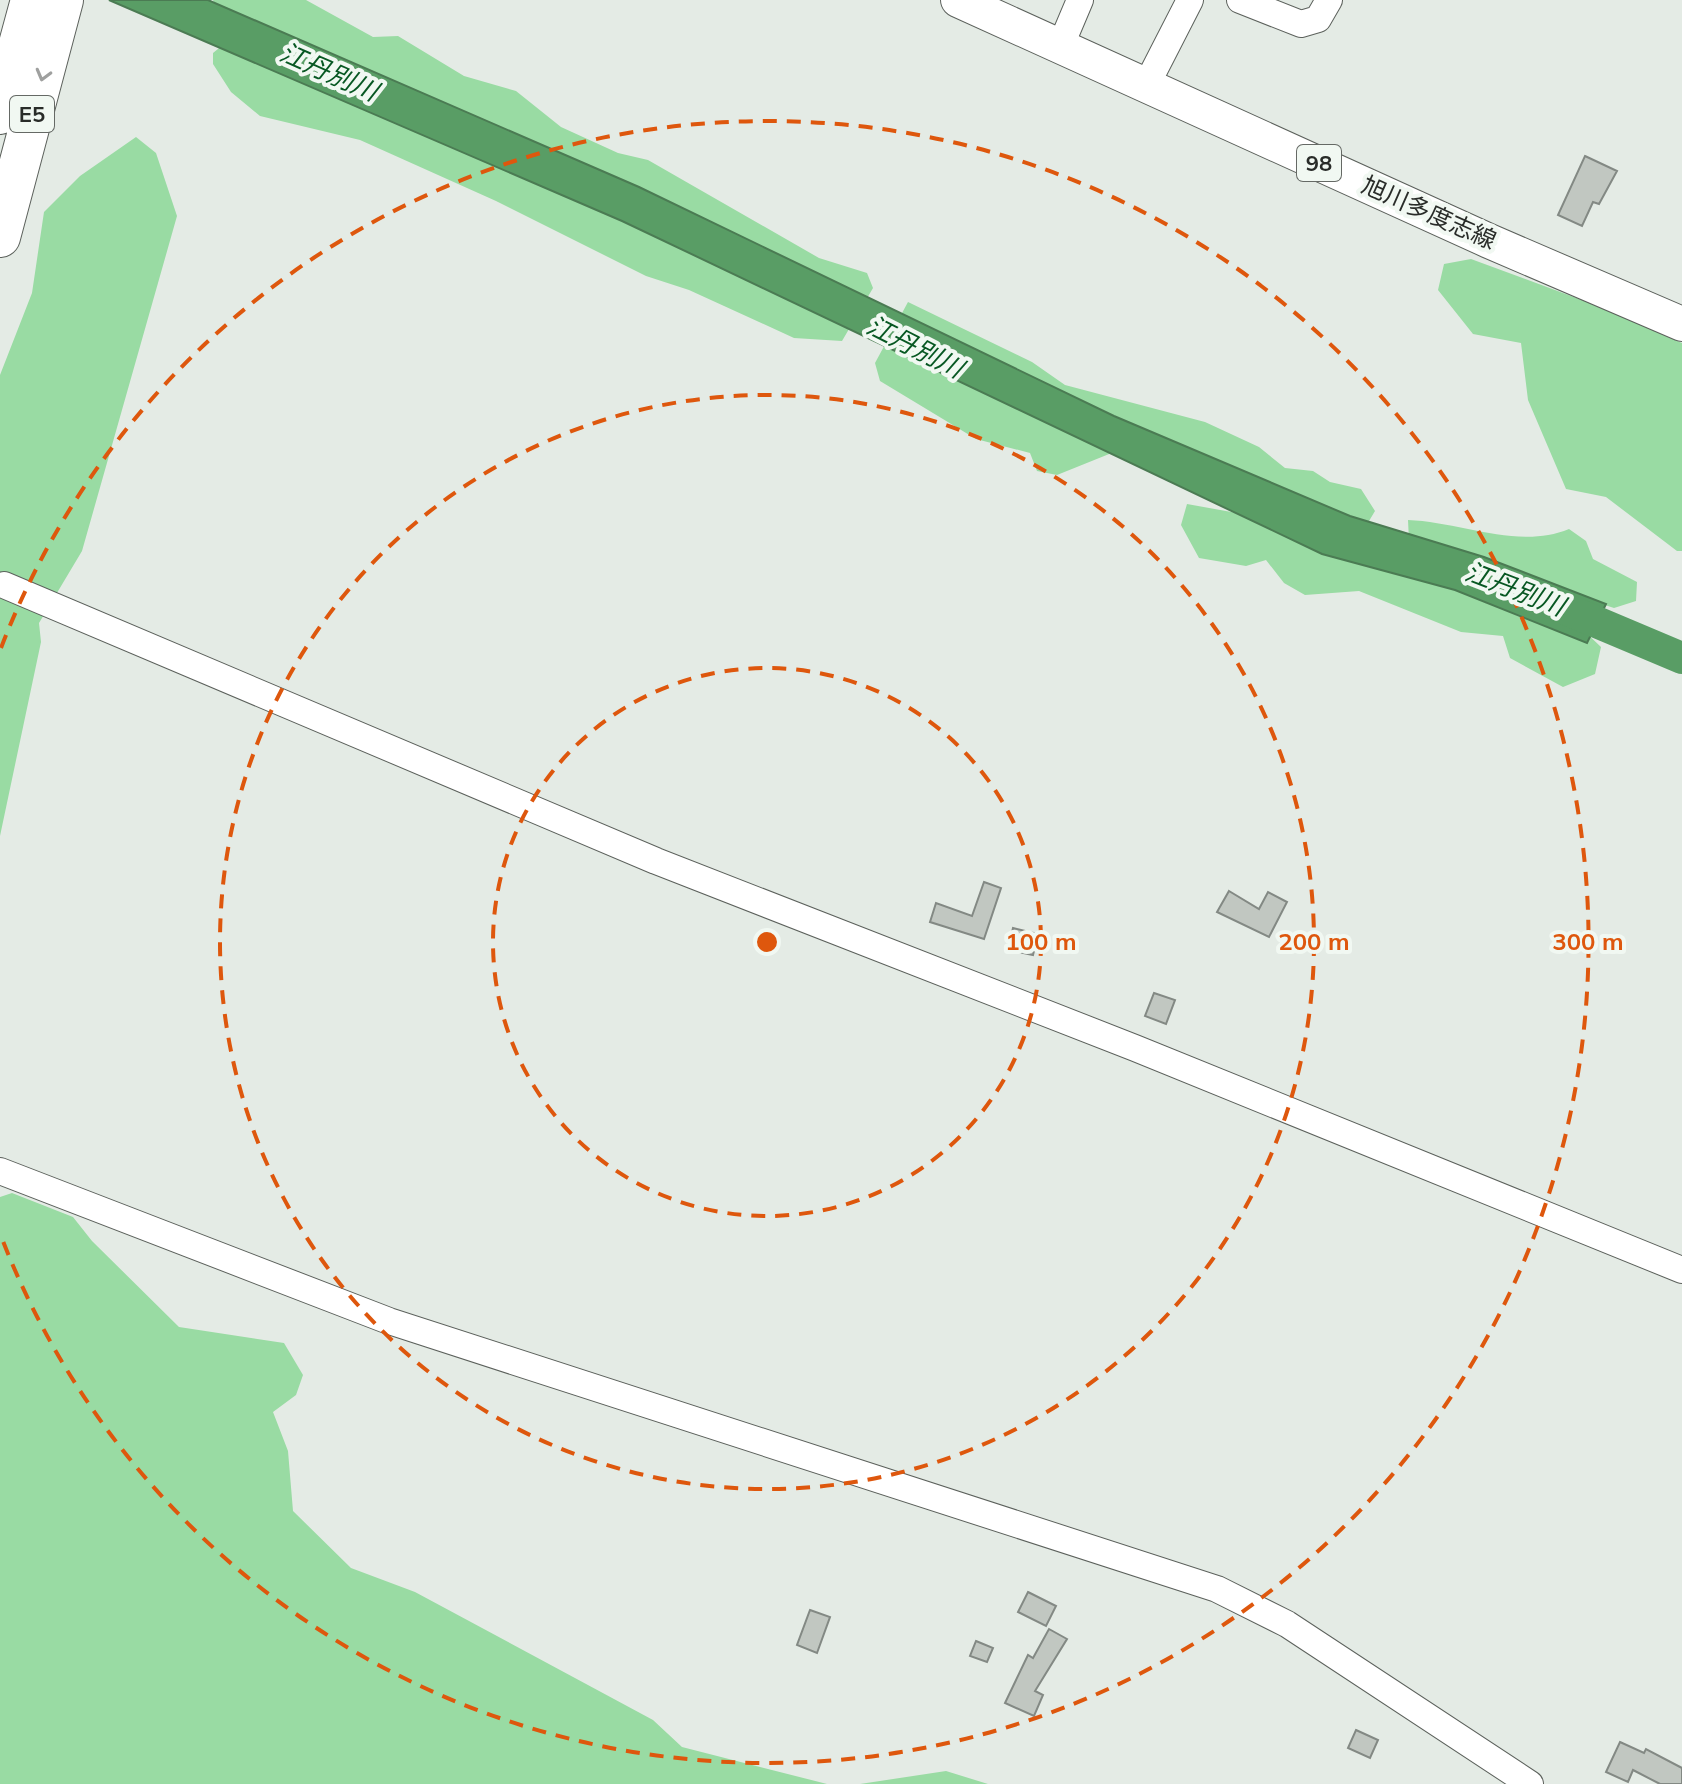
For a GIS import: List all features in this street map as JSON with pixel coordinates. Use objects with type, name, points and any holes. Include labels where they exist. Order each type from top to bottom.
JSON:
[{"type":"highway","name":"E5","points":[[0,114],[31,0]]},
{"type":"highway","name":"E5","points":[[1,232],[63,0]]},
{"type":"main road","name":"旭川多度志線","points":[[962,1],[1489,241],[1682,324]]},
{"type":"street","points":[[1061,45],[1080,0]]},
{"type":"street","points":[[1147,84],[1190,0]]},
{"type":"street","points":[[1240,0],[1301,24],[1318,19],[1329,0]]},
{"type":"street","points":[[4,585],[656,861],[1135,1048],[1682,1270]]},
{"type":"street","points":[[0,1171],[389,1321],[1217,1589],[1287,1624],[1530,1784]]},
{"type":"shaded area","points":[[213,0],[306,0],[373,37],[398,36],[464,76],[516,91],[561,127],[618,153],[648,160],[819,258],[867,273],[873,288],[842,341],[794,338],[689,290],[646,276],[496,201],[360,140],[260,116],[231,92],[213,64],[213,53],[229,40]]},
{"type":"shaded area","points":[[136,137],[156,153],[177,216],[82,551],[39,623],[41,642],[0,836],[0,375],[32,293],[44,212],[80,176]]},
{"type":"shaded area","points":[[1471,259],[1598,306],[1682,343],[1682,551],[1677,551],[1606,497],[1566,489],[1528,400],[1521,343],[1473,334],[1438,290],[1444,264]]},
{"type":"shaded area","points":[[908,302],[1032,362],[1065,385],[1205,422],[1259,447],[1285,468],[1313,471],[1330,482],[1361,489],[1375,511],[1363,531],[1134,444],[1057,475],[1037,471],[1030,453],[976,439],[880,381],[875,363]]},
{"type":"shaded area","points":[[1187,504],[1248,515],[1579,626],[1601,647],[1595,674],[1563,687],[1510,658],[1503,636],[1461,632],[1359,591],[1305,595],[1284,583],[1266,560],[1246,566],[1199,558],[1181,525]]},
{"type":"shaded area","points":[[1408,520],[1510,536],[1550,535],[1569,529],[1586,541],[1593,559],[1637,582],[1636,601],[1614,608],[1409,541]]},
{"type":"shaded area","points":[[12,1193],[73,1217],[92,1241],[179,1327],[284,1343],[303,1375],[296,1395],[273,1412],[288,1451],[293,1511],[351,1568],[415,1592],[653,1720],[682,1747],[827,1784],[0,1784],[0,1197]]},
{"type":"shaded area","points":[[946,1771],[988,1784],[860,1784]]},
{"type":"water","points":[[109,0],[208,0],[639,187],[1114,416],[1350,516],[1484,557],[1606,604],[1587,643],[1455,590],[1322,554],[622,221]]},
{"type":"building","points":[[1585,156],[1617,171],[1599,204],[1593,202],[1582,226],[1558,215]]},
{"type":"building","points":[[984,882],[1001,888],[984,939],[930,922],[936,903],[972,916]]},
{"type":"building","points":[[1229,891],[1259,909],[1268,892],[1287,902],[1269,937],[1217,912]]},
{"type":"building","points":[[1013,928],[1038,934],[1033,955],[1008,950]]},
{"type":"building","points":[[1154,993],[1175,1000],[1166,1024],[1145,1016]]},
{"type":"building","points":[[1028,1592],[1056,1606],[1046,1626],[1018,1612]]},
{"type":"building","points":[[810,1610],[830,1617],[817,1653],[797,1645]]},
{"type":"building","points":[[1049,1629],[1067,1639],[1035,1691],[1043,1695],[1034,1716],[1005,1703],[1028,1655],[1033,1658]]},
{"type":"building","points":[[976,1641],[993,1648],[987,1662],[970,1656]]},
{"type":"building","points":[[1356,1730],[1378,1740],[1370,1758],[1348,1748]]},
{"type":"building","points":[[1620,1742],[1644,1753],[1646,1749],[1682,1768],[1682,1784],[1660,1784],[1633,1770],[1628,1782],[1606,1772]]},
{"type":"waterway","name":"江丹別川","points":[[1556,605],[1682,658]]}]
